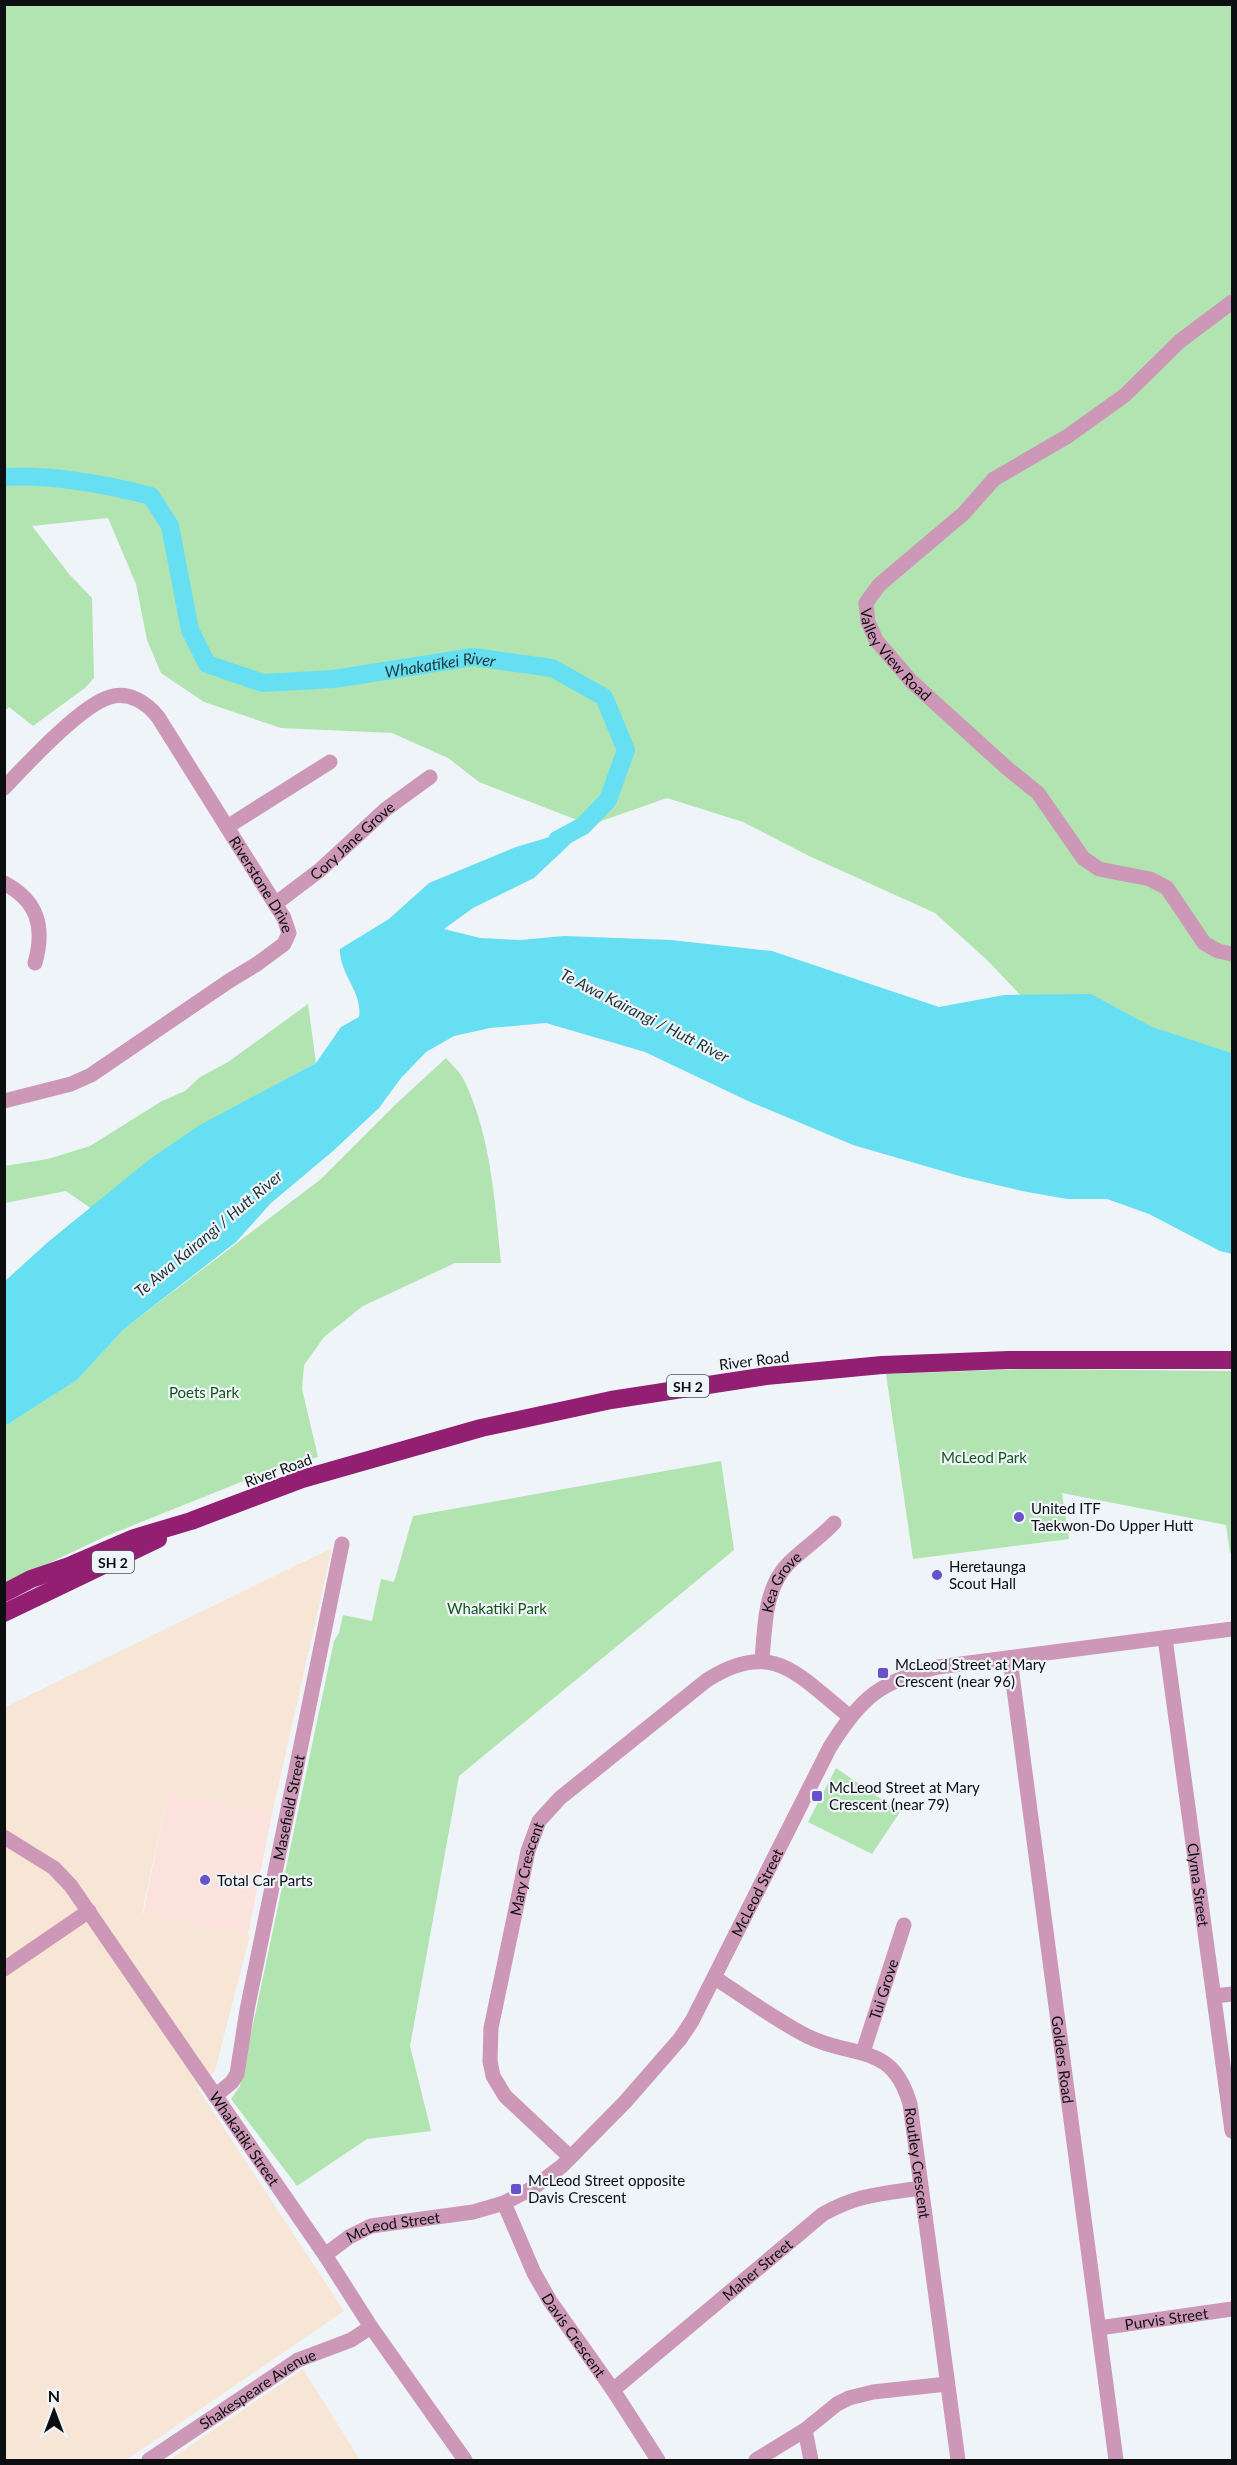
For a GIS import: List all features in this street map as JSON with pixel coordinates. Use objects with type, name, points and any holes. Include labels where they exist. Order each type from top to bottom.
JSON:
[{"type":"highway","name":"River Road","points":[[4,1593],[31,1579],[69,1566],[135,1538],[191,1521],[302,1479],[373,1457],[537,1415],[674,1388],[818,1370],[941,1362],[1064,1359],[1233,1360]]},
{"type":"highway","name":"River Road","points":[[4,1613],[142,1548],[191,1521]]},
{"type":"highway","points":[[4,1603],[69,1566]]},
{"type":"highway","points":[[4,1620],[34,1599]]},
{"type":"street","name":"Valley View Road","points":[[1233,303],[1180,341],[1125,395],[1068,436],[994,479],[964,513],[879,585],[866,603],[868,622],[876,640],[911,681],[1008,769],[1038,793],[1083,858],[1099,869],[1150,879],[1167,888],[1204,943],[1218,951],[1233,954]]},
{"type":"street","name":"Riverstone Drive","points":[[4,788],[50,741],[81,715],[105,699],[125,696],[146,704],[158,717],[287,923],[289,933],[284,944],[276,951],[91,1075],[71,1084],[4,1101]]},
{"type":"street","points":[[227,827],[330,762]]},
{"type":"street","name":"Cory Jane Grove","points":[[275,904],[328,864],[386,808],[430,777]]},
{"type":"street","points":[[4,883],[24,894],[35,914],[39,937],[35,963]]},
{"type":"street","name":"Kea Grove","points":[[762,1660],[766,1609],[779,1574],[790,1561],[834,1523]]},
{"type":"street","name":"Masefield Street","points":[[214,2096],[232,2082],[237,2074],[247,2010],[342,1544]]},
{"type":"street","name":"McLeod Street","points":[[325,2255],[349,2237],[371,2226],[454,2216],[504,2203],[533,2188],[570,2157],[624,2102],[680,2039],[715,1978],[830,1746],[849,1716],[874,1692],[901,1677],[938,1667],[1233,1629]]},
{"type":"street","name":"Clyma Street","points":[[1165,1638],[1233,2131]]},
{"type":"street","name":"Golders Road","points":[[1010,1659],[1116,2460]]},
{"type":"street","points":[[762,1660],[778,1664],[796,1674],[849,1716]]},
{"type":"street","name":"Mary Crescent","points":[[570,2157],[505,2096],[493,2076],[490,2061],[491,2028],[534,1830],[544,1813],[560,1798],[706,1680],[728,1666],[762,1660]]},
{"type":"street","name":"Whakatiki Street","points":[[4,1837],[59,1872],[89,1911],[325,2255],[371,2327],[465,2460]]},
{"type":"street","points":[[4,1969],[89,1911]]},
{"type":"street","name":"Tui Grove","points":[[863,2052],[904,1925]]},
{"type":"street","name":"Routley Crescent","points":[[715,1978],[811,2038],[863,2052],[886,2063],[898,2075],[906,2090],[910,2104],[958,2460]]},
{"type":"street","points":[[1214,1996],[1233,1994]]},
{"type":"street","name":"Maher Street","points":[[613,2390],[823,2214],[846,2201],[866,2195],[921,2188]]},
{"type":"street","name":"Davis Crescent","points":[[504,2203],[534,2273],[550,2301],[613,2390],[658,2460]]},
{"type":"street","name":"Purvis Street","points":[[1099,2328],[1233,2309]]},
{"type":"street","name":"Shakespeare Avenue","points":[[149,2460],[298,2360],[351,2340],[371,2327]]},
{"type":"street","points":[[756,2460],[805,2430],[837,2404],[849,2398],[873,2392],[947,2384]]},
{"type":"street","points":[[805,2430],[811,2460]]},
{"type":"shaded area","points":[[332,1548],[272,1814],[168,1793],[142,1913],[250,1935],[215,2071],[197,2087],[344,2311],[126,2460],[5,2460],[5,1707]]},
{"type":"shaded area","name":"Total Car Parts","points":[[168,1793],[272,1814],[248,1935],[143,1914]]},
{"type":"shaded area","points":[[303,2369],[360,2460],[169,2460]]},
{"type":"green space","points":[[4,5],[1232,5],[1232,1053],[1099,1011],[1026,1001],[987,960],[935,913],[809,856],[743,822],[667,798],[590,825],[479,782],[448,758],[392,733],[281,728],[204,702],[161,673],[147,640],[136,584],[108,518],[32,526],[69,574],[92,598],[94,678],[85,688],[33,726],[9,707],[5,711]]},
{"type":"green space","points":[[308,1004],[316,1063],[252,1098],[99,1214],[66,1191],[5,1203],[4,1166],[48,1159],[90,1146],[162,1101],[185,1091],[200,1077],[228,1062]]},
{"type":"green space","name":"Poets Park","points":[[446,1058],[464,1080],[473,1101],[486,1146],[501,1263],[455,1263],[363,1306],[324,1337],[304,1365],[302,1389],[318,1457],[266,1472],[104,1537],[5,1584],[5,1426],[77,1380],[124,1329],[321,1179]]},
{"type":"green space","name":"McLeod Park","points":[[1023,1369],[1232,1371],[1232,1552],[1230,1553],[1226,1525],[1062,1493],[1069,1539],[913,1559],[886,1374]]},
{"type":"green space","name":"Whakatiki Park","points":[[721,1461],[734,1550],[459,1776],[410,2046],[431,2131],[367,2139],[297,2186],[231,2099],[240,2086],[334,1641],[339,1633],[343,1615],[372,1621],[381,1579],[394,1582],[413,1516]]},
{"type":"green space","points":[[836,1768],[900,1812],[872,1854],[808,1822]]},
{"type":"water","name":"Te Awa Kairangi / Hutt River","points":[[590,825],[534,878],[473,908],[444,929],[480,938],[520,940],[564,936],[671,940],[772,951],[939,1007],[1004,995],[1091,994],[1152,1027],[1232,1053],[1232,1254],[1220,1251],[1149,1214],[1107,1199],[1067,1199],[1022,1191],[963,1177],[853,1145],[748,1101],[645,1052],[546,1023],[490,1028],[454,1036],[426,1052],[401,1078],[379,1108],[333,1151],[271,1203],[236,1242],[124,1329],[77,1380],[5,1426],[5,1281],[48,1242],[150,1159],[200,1125],[316,1063],[341,1027],[359,1017],[358,999],[343,967],[340,949],[389,919],[429,883],[516,847]]},
{"type":"waterway","name":"Whakatīkei River","points":[[4,477],[41,477],[78,481],[151,496],[170,526],[190,630],[207,664],[263,683],[334,679],[473,657],[552,668],[604,697],[626,750],[608,800],[583,826],[557,840]]},
{"type":"place","name":"United ITF Taekwon-Do Upper Hutt","points":[[1019,1517]]},
{"type":"place","name":"Heretaunga Scout Hall","points":[[937,1575]]},
{"type":"place","name":"McLeod Street at Mary Crescent (near 96)","points":[[883,1673]]},
{"type":"place","name":"McLeod Street at Mary Crescent (near 79)","points":[[817,1796]]},
{"type":"place","name":"Total Car Parts","points":[[205,1880]]},
{"type":"place","name":"McLeod Street opposite Davis Crescent","points":[[516,2189]]}]
